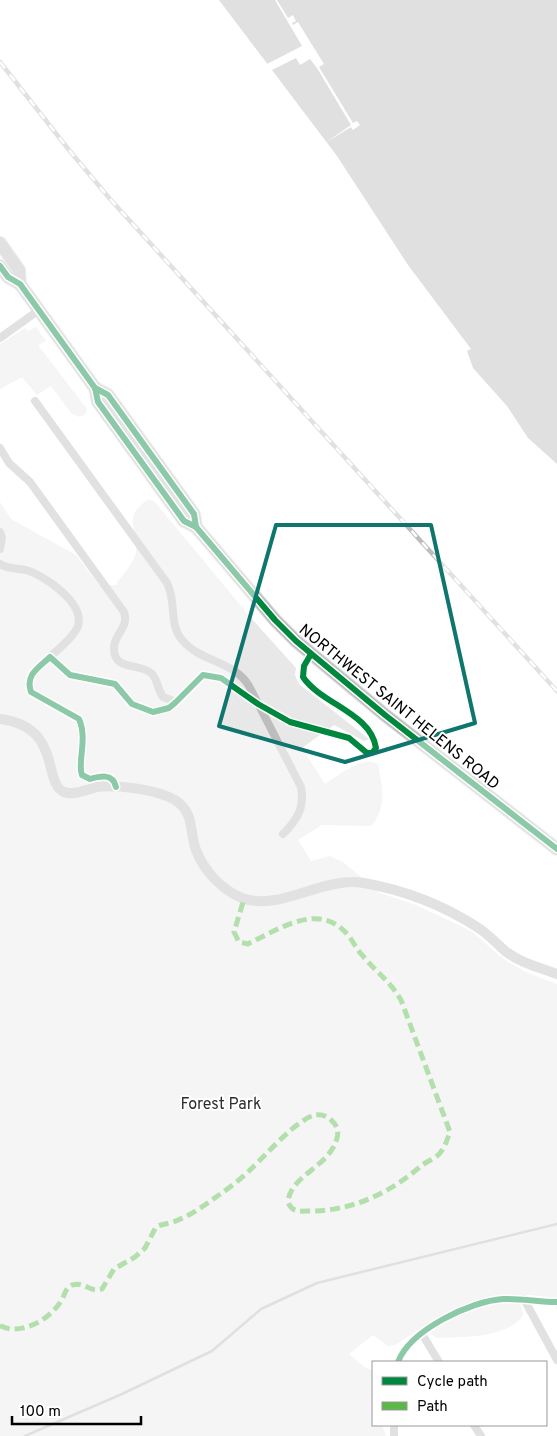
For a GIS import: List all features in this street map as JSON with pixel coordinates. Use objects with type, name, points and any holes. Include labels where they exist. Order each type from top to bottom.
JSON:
[{"type":"highway","name":"NORTHWEST SAINT HELENS ROAD","points":[[0,243],[19,270],[20,284]]},
{"type":"highway","name":"NORTHWEST SAINT HELENS ROAD","points":[[0,266],[8,277],[20,284],[39,310],[95,388],[98,402],[184,521],[196,527],[275,620],[311,654],[385,715],[557,849]]},
{"type":"main road","points":[[0,720],[19,724],[38,738],[50,759],[54,781],[62,791],[70,793],[99,787],[116,787],[165,795],[184,808],[191,822],[196,851],[206,870],[214,879],[244,898],[272,901],[338,882],[356,882],[387,888],[448,911],[478,927],[521,962],[557,974]]},
{"type":"street","points":[[0,338],[39,310]]},
{"type":"street","points":[[35,401],[167,583],[173,597],[175,626],[182,640],[196,652],[238,673],[246,681],[301,787],[302,801],[299,814],[283,834]]},
{"type":"street","points":[[0,448],[9,463],[30,482],[124,612],[126,622],[114,647],[117,659],[124,666],[149,671],[156,680],[162,697],[176,702]]},
{"type":"street","points":[[0,532],[2,538],[0,549]]},
{"type":"street","points":[[0,564],[41,576],[54,584],[74,609],[79,621],[77,628],[30,676],[28,681],[31,692],[79,719],[84,741],[80,769],[82,775],[90,779],[104,776],[110,778],[116,787]]},
{"type":"street","points":[[50,657],[70,675],[115,684],[132,704],[146,711],[163,710],[176,702],[195,681],[206,675],[221,678],[258,704],[290,722],[349,738],[367,753],[375,752],[375,740],[370,731],[359,721],[324,698],[304,680],[302,672],[311,654]]},
{"type":"street","points":[[399,1361],[404,1351],[422,1334],[442,1320],[476,1303],[503,1299],[557,1302]]},
{"type":"street","points":[[524,1299],[557,1360]]},
{"type":"street","points":[[422,1334],[437,1361]]},
{"type":"highlighted area","points":[[276,525],[431,525],[475,723],[345,762],[219,726]]},
{"type":"green space","points":[[36,327],[46,341],[38,345],[87,409],[85,414],[80,417],[72,414],[51,386],[37,395],[22,377],[0,389],[0,344],[25,328],[28,331]]},
{"type":"green space","name":"Forest Park","points":[[147,500],[154,501],[251,618],[296,668],[295,675],[299,684],[369,739],[364,741],[334,725],[302,748],[325,784],[358,764],[372,762],[378,764],[382,788],[380,811],[371,826],[322,825],[298,840],[311,861],[330,856],[343,862],[380,893],[416,905],[471,931],[505,960],[526,972],[557,984],[557,1310],[550,1297],[528,1295],[519,1297],[523,1315],[516,1323],[495,1333],[470,1337],[436,1338],[423,1327],[395,1345],[388,1346],[373,1335],[349,1354],[363,1366],[372,1370],[372,1426],[382,1426],[386,1436],[0,1436],[0,502],[11,519],[76,555],[100,586],[116,585],[135,556],[136,544],[133,518],[139,507]]},
{"type":"shaded area","points":[[219,0],[557,0],[557,464],[528,438],[507,406],[473,368],[467,351],[471,349],[408,265],[337,156]]},
{"type":"pier","points":[[275,0],[277,0],[288,18],[293,15],[296,21],[292,23],[293,25],[298,22],[324,64],[319,67],[353,123],[357,121],[360,125],[353,130],[351,127],[325,143],[351,125],[310,59],[300,65],[296,58],[270,71],[265,65],[302,46]]},
{"type":"waterway","points":[[25,1436],[122,1394],[212,1351],[261,1309],[317,1283],[557,1224]]},
{"type":"railway","points":[[0,62],[110,199],[557,691]]},
{"type":"marked path","points":[[0,1326],[18,1329],[33,1325],[57,1307],[66,1290],[72,1285],[80,1284],[94,1290],[102,1289],[114,1269],[135,1257],[145,1248],[156,1227],[173,1222],[201,1208],[239,1180],[291,1130],[315,1115],[324,1116],[334,1123],[338,1136],[327,1156],[290,1193],[288,1202],[297,1211],[341,1208],[370,1199],[409,1176],[423,1164],[436,1157],[443,1148],[450,1132],[401,1000],[392,988],[360,953],[345,932],[331,922],[307,919],[282,927],[248,944],[239,942],[234,932],[244,899]]},
{"type":"cycle path","points":[[0,266],[8,277],[20,284],[95,388],[98,402],[184,521],[196,527],[275,620],[296,641],[385,715],[557,849]]},
{"type":"cycle path","points":[[95,388],[108,395],[194,514],[196,527]]},
{"type":"cycle path","points":[[116,787],[112,779],[106,777],[90,779],[82,775],[83,734],[79,719],[31,692],[31,676],[50,657],[70,675],[115,684],[132,704],[153,712],[169,708],[203,675],[221,678],[258,704],[290,722],[349,738],[367,753],[372,753],[376,748],[372,736],[365,726],[355,717],[321,695],[303,677],[304,666],[311,654]]},
{"type":"cycle path","points":[[399,1361],[415,1339],[428,1329],[443,1319],[475,1305],[503,1299],[557,1302]]}]
